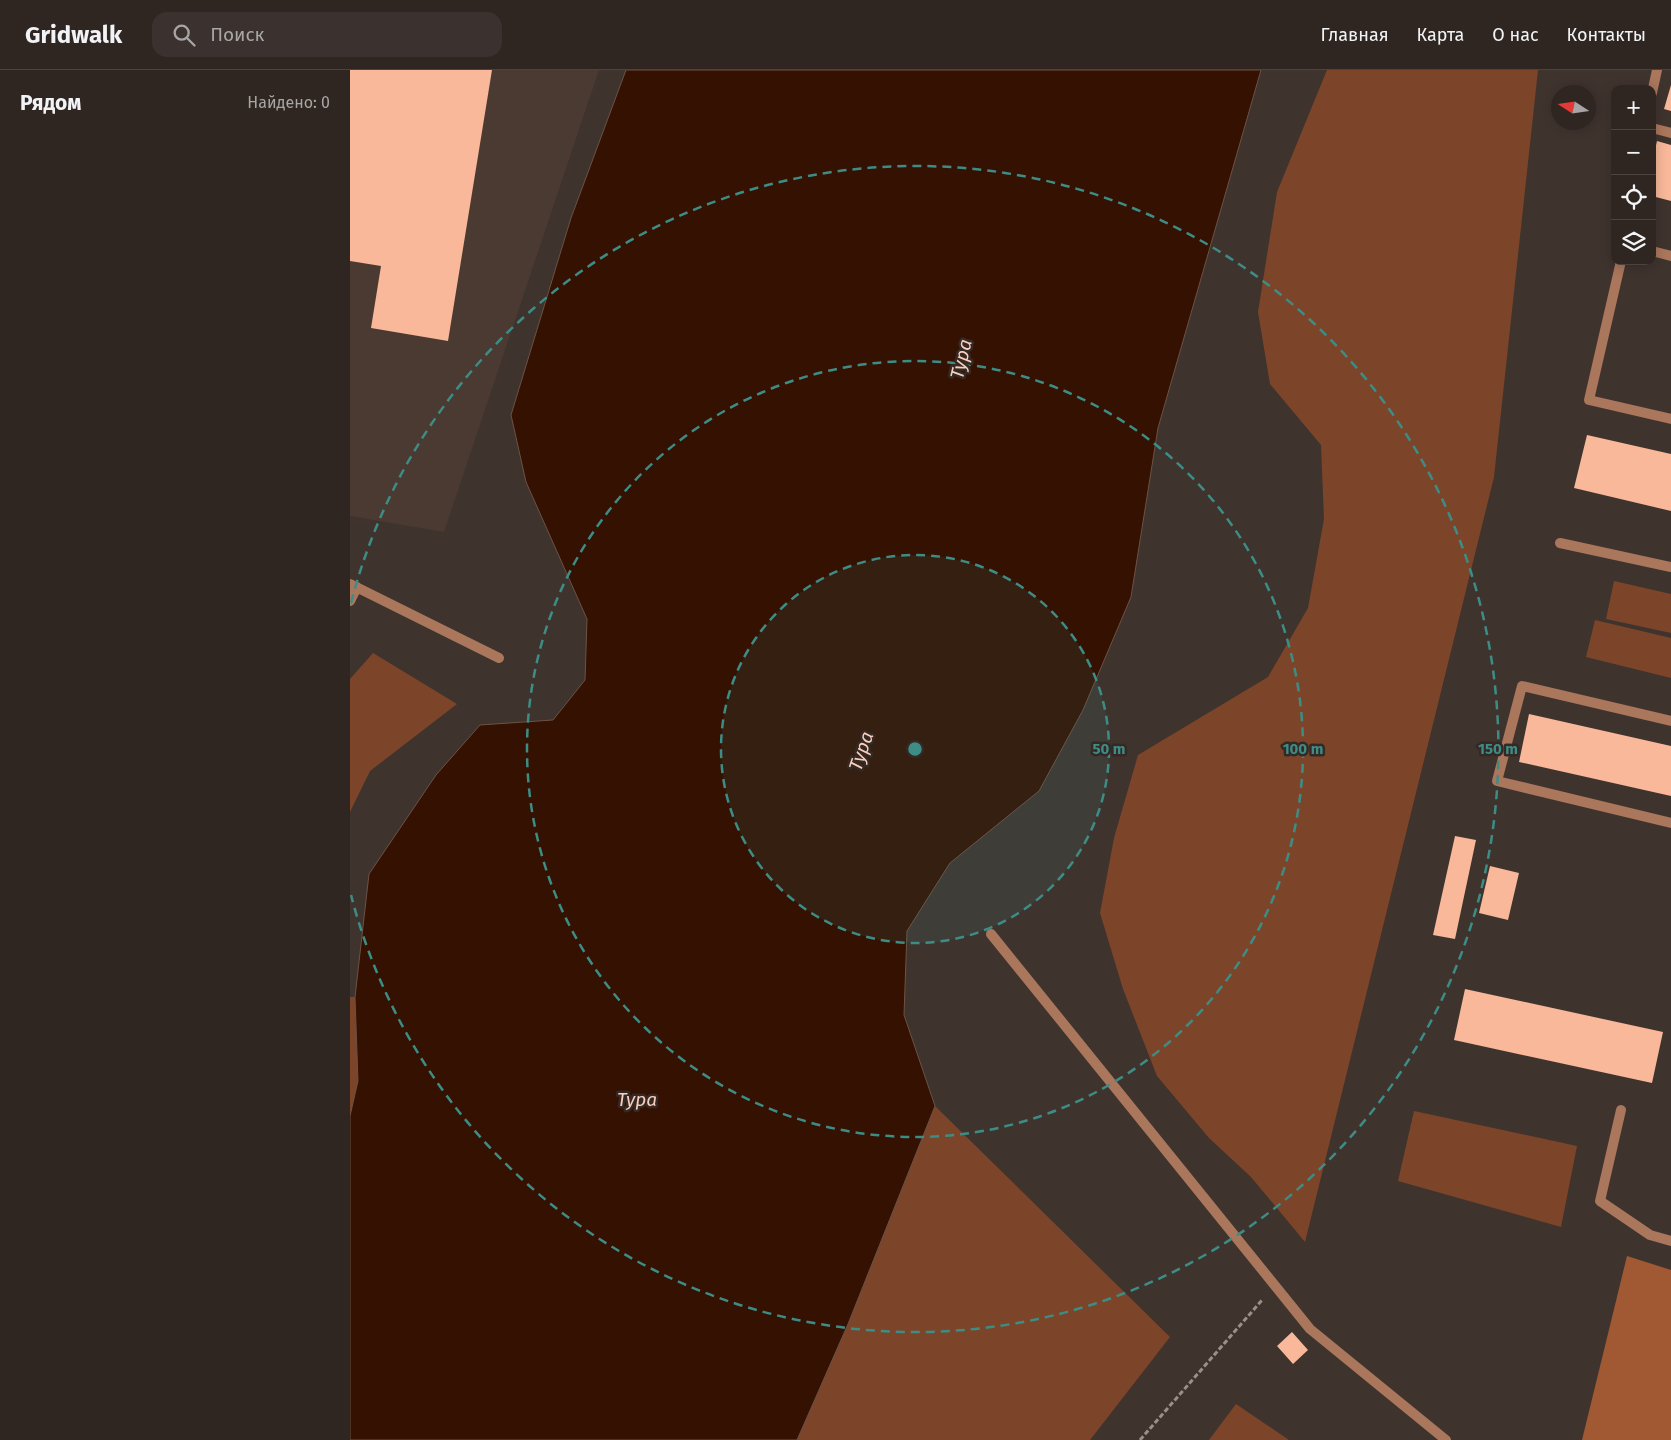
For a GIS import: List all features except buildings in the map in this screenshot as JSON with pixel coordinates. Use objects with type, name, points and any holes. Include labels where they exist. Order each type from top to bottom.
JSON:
[{"type":"street","points":[[1654,85],[1657,70]]},
{"type":"street","points":[[1656,129],[1671,133]]},
{"type":"street","points":[[1656,253],[1671,256]]},
{"type":"street","points":[[1619,265],[1589,400],[1671,419]]},
{"type":"street","points":[[1560,543],[1671,567]]},
{"type":"street","points":[[350,601],[354,586],[499,658]]},
{"type":"street","points":[[1671,721],[1522,686],[1498,781],[1671,823]]},
{"type":"street","points":[[991,934],[1310,1329],[1446,1440]]},
{"type":"street","points":[[1621,1110],[1600,1201],[1650,1235],[1671,1241]]},
{"type":"path","points":[[1140,1440],[1275,1285]]},
{"type":"shaded area","points":[[350,70],[599,70],[444,532],[350,516]]},
{"type":"shaded area","points":[[1327,70],[1538,70],[1494,477],[1305,1242],[1251,1177],[1209,1138],[1157,1076],[1123,989],[1100,913],[1114,838],[1138,755],[1268,677],[1308,608],[1324,519],[1321,445],[1270,384],[1258,312],[1277,192]]},
{"type":"shaded area","points":[[1614,581],[1671,594],[1671,633],[1606,619]]},
{"type":"shaded area","points":[[1595,620],[1671,638],[1671,678],[1586,657]]},
{"type":"shaded area","points":[[373,653],[457,704],[370,771],[350,812],[350,679]]},
{"type":"shaded area","points":[[350,997],[355,997],[358,1081],[350,1116]]},
{"type":"shaded area","points":[[935,1106],[1170,1337],[1090,1440],[797,1440],[848,1324]]},
{"type":"shaded area","points":[[1414,1111],[1577,1146],[1561,1227],[1398,1181]]},
{"type":"shaded area","points":[[1627,1256],[1671,1270],[1671,1440],[1582,1440]]},
{"type":"shaded area","points":[[1236,1404],[1289,1440],[1209,1440]]},
{"type":"water","name":"Тура","points":[[626,70],[1261,70],[1158,428],[1131,597],[1083,710],[1039,791],[950,863],[907,931],[904,1015],[935,1106],[848,1324],[797,1440],[350,1440],[350,1116],[358,1081],[355,997],[369,874],[436,775],[480,725],[553,720],[585,680],[587,619],[526,482],[511,415],[571,218]]}]
